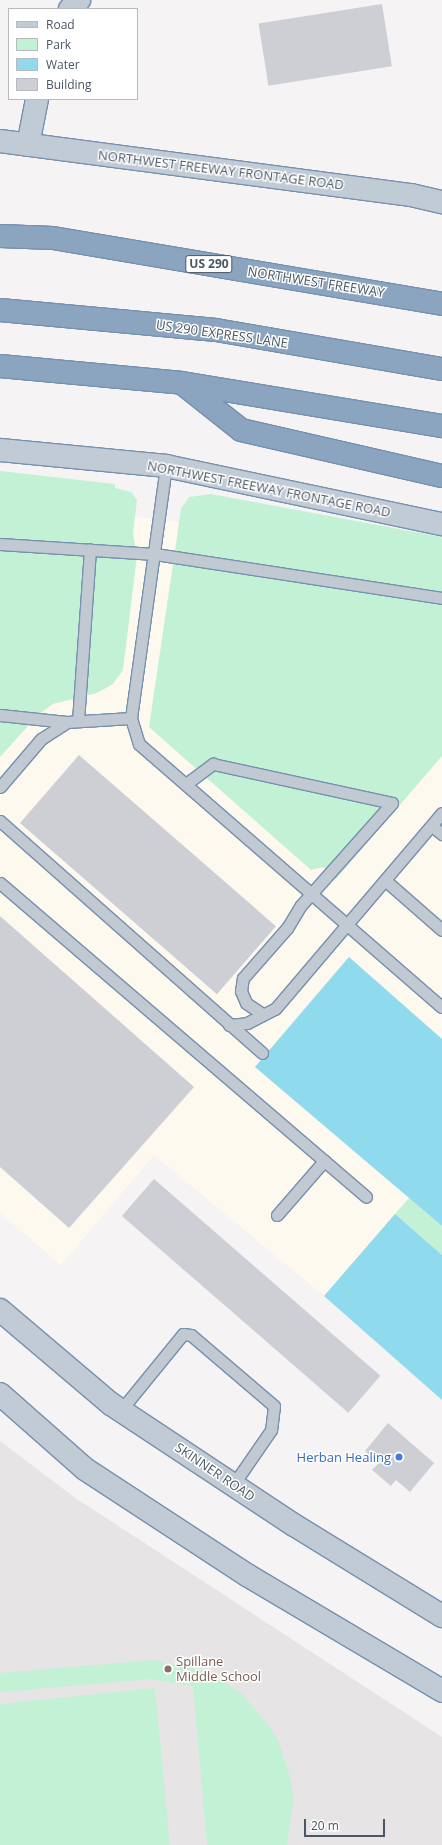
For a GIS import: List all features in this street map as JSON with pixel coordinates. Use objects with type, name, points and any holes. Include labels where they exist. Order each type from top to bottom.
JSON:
[{"type":"highway","name":"NORTHWEST FREEWAY","points":[[0,236],[53,238],[442,304]]},
{"type":"highway","points":[[417,299],[442,290]]},
{"type":"highway","name":"US 290 EXPRESS LANE","points":[[0,310],[216,330],[442,369]]},
{"type":"highway","points":[[0,366],[182,383],[442,426]]},
{"type":"highway","points":[[182,383],[241,430],[442,476]]},
{"type":"street","points":[[71,8],[78,0]]},
{"type":"street","points":[[28,145],[37,100]]},
{"type":"street","name":"NORTHWEST FREEWAY FRONTAGE ROAD","points":[[0,142],[404,194],[442,202]]},
{"type":"street","name":"NORTHWEST FREEWAY FRONTAGE ROAD","points":[[0,450],[166,466],[442,524]]},
{"type":"street","name":"SKINNER ROAD","points":[[0,1310],[121,1410],[233,1485],[442,1616]]},
{"type":"street","points":[[0,1394],[85,1469],[247,1575],[442,1691]]},
{"type":"lane","points":[[166,466],[155,554],[131,718],[139,744],[442,1007]]},
{"type":"lane","points":[[0,544],[90,548],[155,554],[442,598]]},
{"type":"lane","points":[[72,721],[90,548]]},
{"type":"lane","points":[[0,715],[72,721],[131,718]]},
{"type":"lane","points":[[0,787],[41,739],[72,721]]},
{"type":"lane","points":[[186,784],[213,764],[392,803],[312,894],[243,978],[241,991],[246,1003],[261,1013]]},
{"type":"lane","points":[[229,1025],[247,1023],[261,1013],[275,1009],[386,881],[442,813]]},
{"type":"lane","points":[[0,821],[262,1053]]},
{"type":"lane","points":[[432,826],[442,834]]},
{"type":"lane","points":[[386,881],[442,930]]},
{"type":"lane","points":[[0,883],[366,1197]]},
{"type":"lane","points":[[277,1215],[324,1161]]},
{"type":"lane","points":[[121,1410],[183,1334],[191,1335],[274,1406],[271,1430],[233,1485]]},
{"type":"shaded area","points":[[0,505],[105,512],[350,547],[442,568],[442,1039],[348,957],[255,1066],[409,1198],[324,1296],[154,1155],[61,1265],[0,1213]]},
{"type":"shaded area","name":"Spillane Middle School","points":[[0,1441],[74,1497],[442,1737],[442,1845],[0,1845]]},
{"type":"green space","points":[[0,471],[115,484],[115,488],[131,492],[137,500],[133,533],[137,556],[123,670],[113,684],[97,693],[53,704],[39,714],[0,757]]},
{"type":"green space","points":[[211,494],[442,537],[442,756],[336,879],[323,867],[311,870],[149,727],[181,509],[189,497]]},
{"type":"green space","points":[[409,1198],[442,1226],[442,1255],[395,1214]]},
{"type":"green space","points":[[155,1660],[201,1670],[223,1681],[242,1694],[270,1727],[280,1745],[292,1784],[293,1804],[287,1845],[207,1845],[193,1686],[151,1679],[0,1692],[0,1673]]},
{"type":"green space","points":[[155,1688],[170,1845],[0,1845],[0,1704]]},
{"type":"water","points":[[349,957],[442,1039],[442,1226],[255,1067]]},
{"type":"water","points":[[395,1214],[442,1255],[442,1400],[324,1296]]},
{"type":"building","points":[[382,4],[392,66],[268,86],[259,24]]},
{"type":"building","points":[[79,755],[276,926],[217,994],[20,823]]},
{"type":"building","points":[[0,916],[194,1087],[69,1228],[0,1167]]},
{"type":"building","points":[[154,1179],[380,1376],[348,1413],[122,1216]]},
{"type":"building","name":"Herban Healing","points":[[388,1423],[434,1463],[410,1492],[396,1480],[391,1486],[372,1470],[379,1463],[365,1451]]},
{"type":"place","name":"Herban Healing","points":[[399,1457]]},
{"type":"place","name":"Spillane Middle School","points":[[168,1669]]}]
